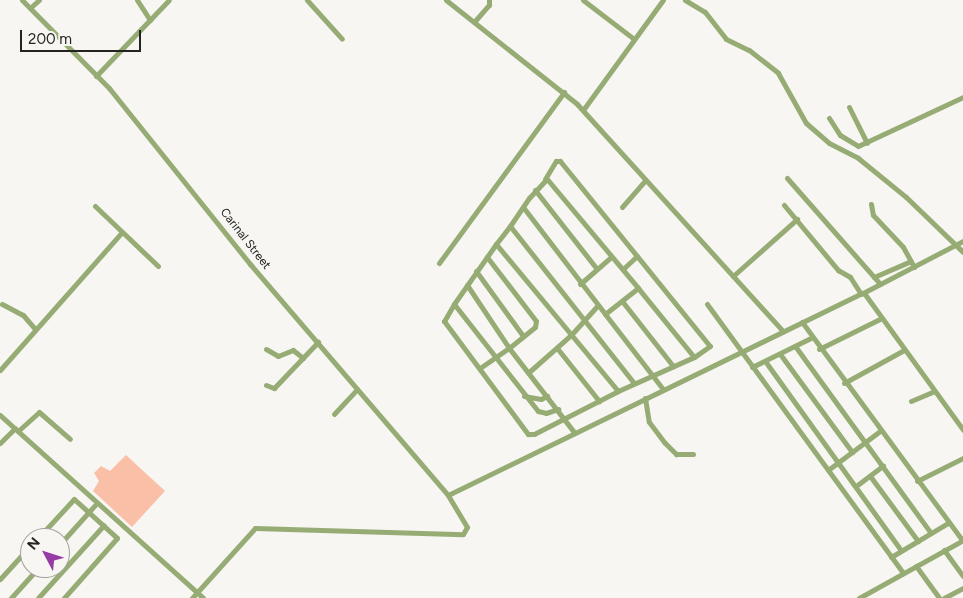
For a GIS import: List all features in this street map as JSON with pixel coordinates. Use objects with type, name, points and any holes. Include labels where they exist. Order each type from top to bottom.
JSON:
[{"type":"street","name":"Carinal Street","points":[[22,0],[96,76],[448,495],[467,526],[461,535],[255,528],[197,593]]},
{"type":"street","points":[[30,8],[39,0]]},
{"type":"street","points":[[137,0],[150,20]]},
{"type":"street","points":[[96,76],[169,0]]},
{"type":"street","points":[[306,0],[342,39]]},
{"type":"street","points":[[446,0],[564,92],[583,110],[645,182],[783,331]]},
{"type":"street","points":[[474,22],[489,6],[489,0]]},
{"type":"street","points":[[583,0],[634,39]]},
{"type":"street","points":[[591,6],[595,0]]},
{"type":"street","points":[[583,110],[663,0]]},
{"type":"street","points":[[685,0],[705,12],[726,39],[749,50],[778,73],[797,112],[818,134],[865,163],[963,252]]},
{"type":"street","points":[[439,264],[564,92]]},
{"type":"street","points":[[829,118],[835,130],[851,144],[858,146],[963,97]]},
{"type":"street","points":[[848,107],[867,143]]},
{"type":"street","points":[[556,161],[560,161],[710,346],[694,357],[599,400],[534,434],[526,432],[444,321],[476,271],[535,190],[545,179],[556,161]]},
{"type":"street","points":[[787,178],[880,284]]},
{"type":"street","points":[[545,179],[549,180],[694,357]]},
{"type":"street","points":[[622,207],[645,182]]},
{"type":"street","points":[[535,190],[597,269]]},
{"type":"street","points":[[871,204],[873,215],[903,246],[914,267]]},
{"type":"street","points":[[784,205],[836,268],[850,277],[863,293],[963,430]]},
{"type":"street","points":[[95,206],[158,266]]},
{"type":"street","points":[[523,206],[580,284],[655,375],[663,389]]},
{"type":"street","points":[[733,276],[797,219]]},
{"type":"street","points":[[510,226],[634,384]]},
{"type":"street","points":[[0,370],[122,232]]},
{"type":"street","points":[[448,495],[574,432],[863,293],[963,241]]},
{"type":"street","points":[[496,244],[618,391]]},
{"type":"street","points":[[623,270],[637,256]]},
{"type":"street","points":[[480,368],[509,348],[535,326],[536,321],[487,257]]},
{"type":"street","points":[[580,284],[611,257]]},
{"type":"street","points":[[874,277],[911,261]]},
{"type":"street","points":[[476,271],[523,336]]},
{"type":"street","points":[[467,285],[509,348],[574,432]]},
{"type":"street","points":[[605,314],[638,288]]},
{"type":"street","points":[[622,301],[673,366]]},
{"type":"street","points":[[2,304],[23,315],[35,329]]},
{"type":"street","points":[[454,304],[524,396],[541,413],[558,409]]},
{"type":"street","points":[[707,304],[903,573]]},
{"type":"street","points":[[529,372],[571,336],[598,305]]},
{"type":"street","points":[[819,348],[882,318]]},
{"type":"street","points":[[802,322],[844,383],[962,540],[859,598]]},
{"type":"street","points":[[752,367],[812,338]]},
{"type":"street","points":[[266,385],[274,388],[318,342]]},
{"type":"street","points":[[794,346],[931,533]]},
{"type":"street","points":[[557,348],[599,400]]},
{"type":"street","points":[[266,349],[278,356],[291,350],[303,358]]},
{"type":"street","points":[[844,383],[904,350]]},
{"type":"street","points":[[780,354],[852,452]]},
{"type":"street","points":[[765,361],[902,550]]},
{"type":"street","points":[[334,414],[357,389]]},
{"type":"street","points":[[911,402],[934,391]]},
{"type":"street","points":[[524,396],[541,399],[546,396]]},
{"type":"street","points":[[645,398],[649,422],[666,443],[676,454],[693,454]]},
{"type":"street","points":[[0,443],[39,412],[70,439]]},
{"type":"street","points":[[0,415],[202,598]]},
{"type":"street","points":[[828,470],[880,431]]},
{"type":"street","points":[[917,481],[963,458]]},
{"type":"street","points":[[856,486],[883,466]]},
{"type":"street","points":[[870,476],[918,541]]},
{"type":"street","points":[[47,528],[74,499],[117,539],[64,598]]},
{"type":"street","points":[[70,533],[95,505]]},
{"type":"street","points":[[891,557],[948,523]]},
{"type":"street","points":[[38,598],[104,525]]},
{"type":"street","points":[[944,550],[963,576]]},
{"type":"street","points":[[0,579],[20,557]]},
{"type":"street","points":[[916,566],[939,598]]},
{"type":"street","points":[[12,598],[29,578]]},
{"type":"street","points":[[944,598],[963,588]]},
{"type":"street","points":[[192,598],[197,593]]},
{"type":"shaded area","points":[[126,455],[165,491],[132,527],[93,491],[99,481],[94,473],[101,466],[110,471]]}]
